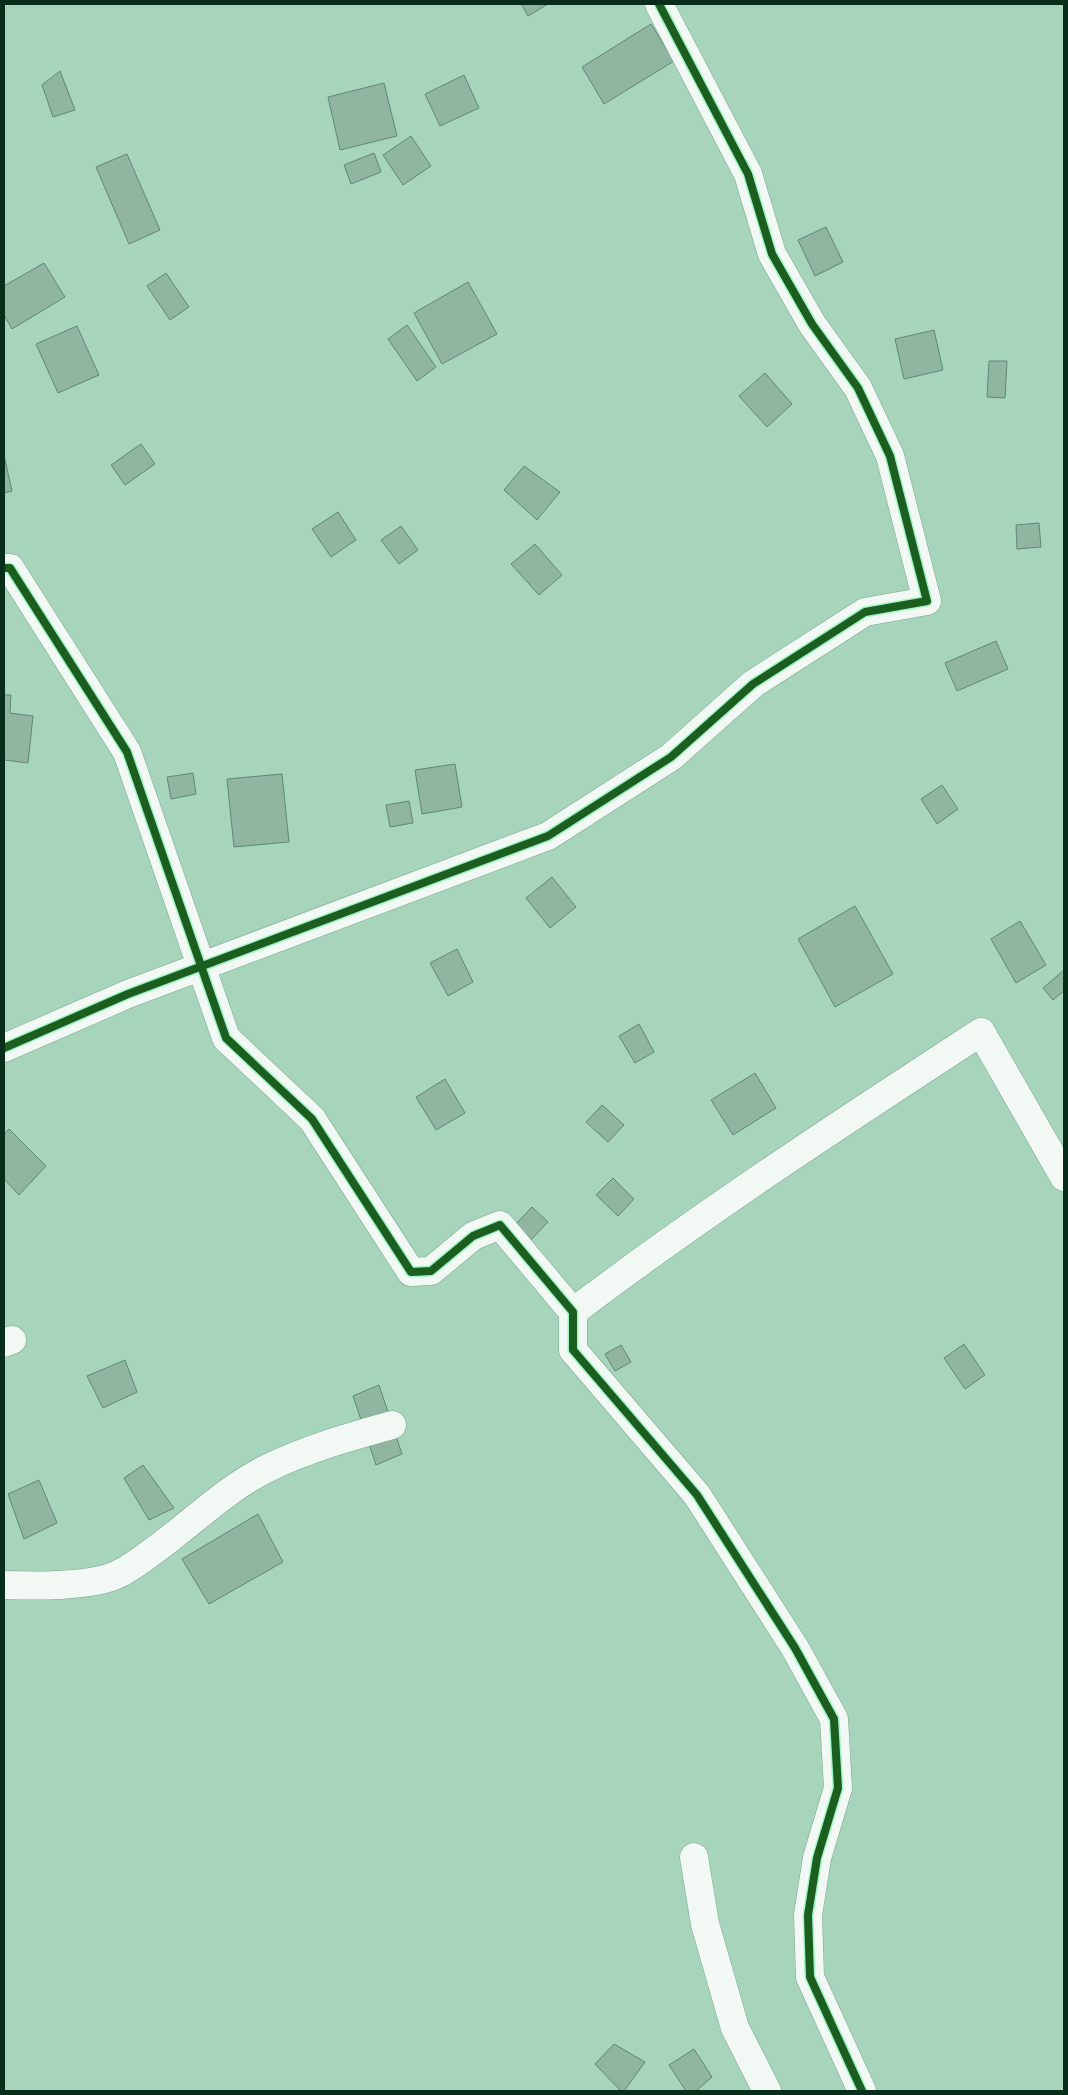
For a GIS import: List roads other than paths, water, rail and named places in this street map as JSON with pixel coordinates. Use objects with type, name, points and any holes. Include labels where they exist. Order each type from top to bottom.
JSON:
[{"type":"street","points":[[4,1048],[128,994],[548,836],[671,757],[753,684],[865,612],[926,600],[890,456],[858,388],[812,324],[772,254],[748,174],[658,4]]},
{"type":"street","points":[[4,568],[10,568],[126,752],[226,1038],[312,1119],[410,1272],[431,1270],[473,1236],[500,1225],[574,1312],[573,1350],[697,1495],[795,1648],[834,1720],[838,1788],[817,1858],[809,1905],[810,1977],[862,2091]]},
{"type":"street","points":[[574,1312],[666,1242],[822,1136],[981,1032],[1064,1177]]},
{"type":"street","points":[[4,1585],[49,1586],[113,1576],[139,1562],[189,1525],[227,1493],[265,1469],[323,1444],[392,1425]]},
{"type":"street","points":[[694,1858],[705,1924],[735,2028],[767,2091]]}]
